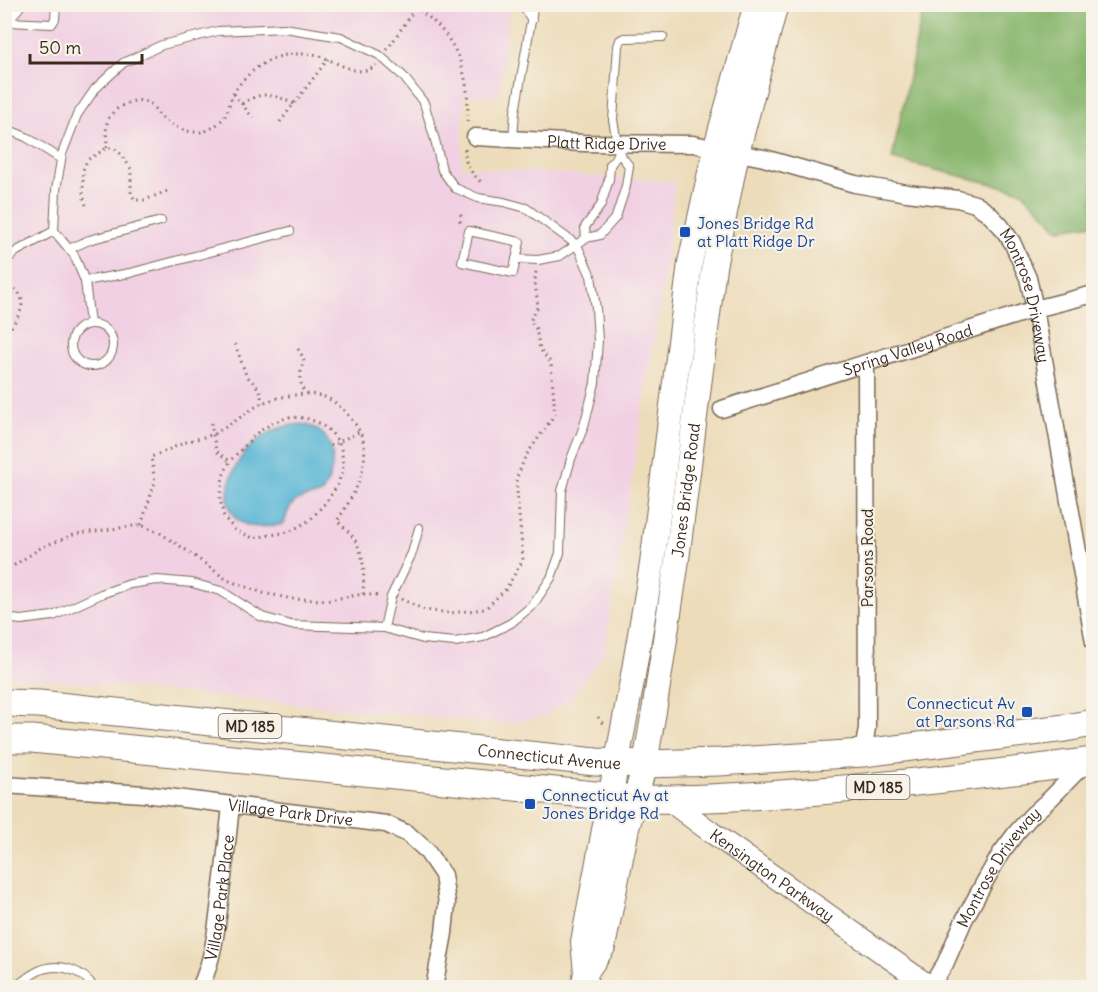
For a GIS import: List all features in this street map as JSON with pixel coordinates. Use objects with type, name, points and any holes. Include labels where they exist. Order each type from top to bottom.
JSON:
[{"type":"main road","name":"Jones Bridge Road","points":[[585,980],[583,942],[656,705],[714,267],[726,151],[756,4]]},
{"type":"main road","name":"Jones Bridge Road","points":[[616,762],[652,564],[690,263],[776,4]]},
{"type":"main road","name":"Connecticut Avenue","points":[[4,703],[39,704],[585,761],[616,762],[633,784],[668,800],[874,788],[1090,761]]},
{"type":"main road","name":"Connecticut Avenue","points":[[4,739],[633,784],[719,762],[863,753],[1065,728],[1093,721]]},
{"type":"street","name":"Platt Ridge Drive","points":[[469,135],[584,143],[618,148],[693,144],[726,151]]},
{"type":"street","name":"Montrose Driveway","points":[[726,151],[764,158],[855,184],[958,199],[975,204],[1000,225],[1012,242],[1028,278],[1035,309],[1094,642]]},
{"type":"street","name":"Spring Valley Road","points":[[722,409],[1035,309],[1094,294]]},
{"type":"street","name":"Parsons Road","points":[[863,753],[867,728],[866,363]]},
{"type":"street","name":"Montrose Driveway","points":[[935,987],[974,901],[1001,853],[1031,816],[1090,761]]},
{"type":"street","name":"Village Park Drive","points":[[4,786],[144,794],[386,824],[408,834],[426,850],[443,875],[447,903],[434,987]]},
{"type":"street","name":"Kensington Parkway","points":[[668,800],[935,987]]},
{"type":"street","name":"Village Park Place","points":[[200,987],[212,957],[231,805]]},
{"type":"lane","points":[[6,24],[22,4]]},
{"type":"lane","points":[[6,24],[52,24],[56,19],[56,4]]},
{"type":"lane","points":[[521,4],[532,20]]},
{"type":"lane","points":[[513,139],[515,112],[534,4]]},
{"type":"lane","points":[[4,618],[21,620],[53,616],[101,594],[130,584],[157,580],[192,583],[221,591],[262,617],[291,625],[384,628],[423,639],[455,642],[483,637],[510,623],[533,604],[551,578],[560,553],[562,491],[584,426],[595,383],[596,308],[591,276],[577,245],[526,208],[478,198],[455,188],[442,170],[423,103],[403,76],[379,55],[341,37],[284,28],[218,31],[162,45],[123,63],[94,89],[77,115],[61,159],[56,190],[54,231],[74,255],[85,281],[90,324]]},
{"type":"lane","points":[[516,260],[538,260],[560,256],[586,238],[600,235],[616,218],[626,186],[629,166],[618,148],[613,120],[618,46],[620,40],[624,38],[663,37]]},
{"type":"lane","points":[[4,128],[26,137],[61,159]]},
{"type":"lane","points":[[586,238],[585,227],[601,205],[609,179],[610,165],[618,148]]},
{"type":"lane","points":[[69,249],[89,240],[161,221]]},
{"type":"lane","points":[[4,262],[17,250],[54,231]]},
{"type":"lane","points":[[85,281],[130,273],[290,231]]},
{"type":"lane","points":[[469,231],[520,242],[516,260],[513,273],[462,262],[469,231]]},
{"type":"lane","points":[[90,324],[104,327],[109,332],[113,346],[108,359],[96,366],[83,364],[77,360],[71,348],[73,335],[83,326],[90,324]]},
{"type":"lane","points":[[384,628],[391,597],[412,553],[419,528]]},
{"type":"lane","points":[[14,987],[41,969],[66,968],[83,974],[94,987]]},
{"type":"path","points":[[409,4],[416,6],[436,24],[457,51],[464,74],[468,111],[469,135],[464,159],[472,174],[482,183]]},
{"type":"path","points":[[386,51],[416,6]]},
{"type":"path","points":[[107,148],[107,122],[113,113],[131,102],[149,102],[170,125],[183,130],[201,132],[211,128],[227,113],[241,83],[254,69],[273,58],[293,54],[314,54],[359,71],[370,71],[376,65]]},
{"type":"path","points":[[280,122],[328,59]]},
{"type":"path","points":[[234,94],[253,118]]},
{"type":"path","points":[[242,104],[252,97],[265,94],[278,96],[294,104]]},
{"type":"path","points":[[86,206],[83,195],[83,170],[87,160],[107,148],[114,148],[121,154],[131,169],[130,193],[135,200],[145,200],[167,191]]},
{"type":"path","points":[[460,222],[461,214]]},
{"type":"path","points":[[4,572],[42,547],[75,534],[141,525],[160,533],[227,580],[263,593],[293,599],[329,600],[363,594],[391,597],[425,610],[450,613],[485,609],[506,589],[523,560],[516,480],[525,457],[555,414],[551,363],[540,350],[536,328],[530,321],[538,306],[535,283],[538,260]]},
{"type":"path","points":[[4,337],[22,309],[19,292],[5,282]]},
{"type":"path","points":[[235,344],[246,375],[260,390],[262,403]]},
{"type":"path","points":[[298,349],[304,359],[300,382],[304,393]]},
{"type":"path","points":[[4,377],[7,383]]},
{"type":"path","points":[[141,525],[155,482],[151,457],[212,434],[262,403],[284,396],[315,394],[336,402],[360,431],[365,452],[361,477],[353,496],[337,521],[350,532],[361,552],[364,573],[363,594]]},
{"type":"path","points":[[289,417],[306,418],[319,423],[338,441],[342,452],[343,470],[337,486],[310,520],[289,532],[253,538],[235,530],[224,517],[220,500],[223,477],[230,461],[257,433],[272,423],[289,417]]},
{"type":"path","points":[[211,423],[216,451],[230,461]]},
{"type":"path","points":[[330,446],[360,431]]},
{"type":"path","points":[[1083,987],[1094,968]]},
{"type":"shaded area","points":[[4,5],[510,5],[499,96],[465,96],[461,167],[675,182],[666,263],[604,653],[570,699],[543,717],[505,724],[5,676]]},
{"type":"green space","points":[[924,5],[1093,5],[1093,224],[1059,229],[1021,191],[892,159]]},
{"type":"water","points":[[301,424],[314,427],[323,434],[332,452],[330,474],[320,495],[305,497],[295,502],[288,510],[284,524],[255,527],[239,521],[228,502],[228,490],[231,477],[243,455],[256,441],[268,434],[280,428]]},
{"type":"place","name":"Jones Bridge Rd at Platt Ridge Dr","points":[[685,232]]},
{"type":"place","name":"Connecticut Av at Parsons Rd","points":[[1027,712]]},
{"type":"place","name":"Connecticut Av at Jones Bridge Rd","points":[[530,804]]}]
